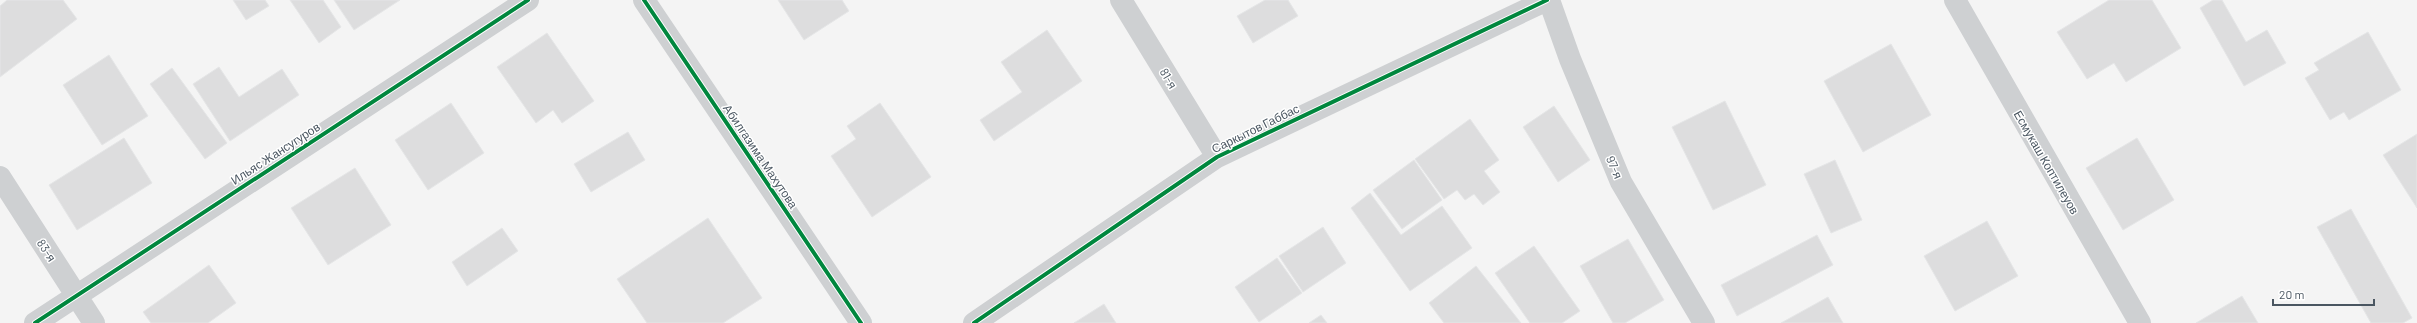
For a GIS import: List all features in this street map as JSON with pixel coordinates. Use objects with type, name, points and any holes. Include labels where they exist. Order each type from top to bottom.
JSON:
[{"type":"street","name":"Ильяс Жансугуров","points":[[35,323],[528,0]]},
{"type":"street","name":"Абилгазима Махутова","points":[[644,0],[861,323]]},
{"type":"street","name":"81-я","points":[[1121,0],[1217,157]]},
{"type":"street","name":"Саркытов Габбас","points":[[974,323],[998,316],[1217,157],[1548,0]]},
{"type":"street","name":"97-я","points":[[1548,0],[1570,59],[1621,182],[1704,323]]},
{"type":"street","name":"Есмукаш Коптилеуов","points":[[1955,0],[2140,323]]},
{"type":"street","name":"83-я","points":[[0,177],[94,323]]},
{"type":"building","points":[[7,0],[63,0],[77,19],[0,77],[0,6]]},
{"type":"building","points":[[233,0],[265,0],[269,6],[246,20]]},
{"type":"building","points":[[290,0],[323,0],[341,27],[319,43]]},
{"type":"building","points":[[334,0],[400,0],[354,30]]},
{"type":"building","points":[[778,0],[842,0],[849,11],[804,40]]},
{"type":"building","points":[[1265,0],[1288,0],[1298,16],[1253,43],[1237,16]]},
{"type":"building","points":[[2109,0],[2152,0],[2181,48],[2126,82],[2114,63],[2087,79],[2057,32]]},
{"type":"building","points":[[2213,0],[2222,0],[2246,42],[2267,30],[2286,63],[2244,86],[2200,8]]},
{"type":"building","points":[[1047,30],[1082,81],[994,141],[980,120],[1022,92],[1001,62]]},
{"type":"building","points":[[2368,32],[2401,90],[2349,120],[2344,112],[2330,120],[2305,78],[2319,70],[2314,63]]},
{"type":"building","points":[[547,33],[594,101],[562,123],[553,110],[536,123],[497,67]]},
{"type":"building","points":[[1891,44],[1931,115],[1863,152],[1824,81]]},
{"type":"building","points":[[109,55],[148,116],[102,145],[63,85]]},
{"type":"building","points":[[219,67],[239,97],[282,69],[299,95],[230,141],[193,84]]},
{"type":"building","points":[[172,68],[227,143],[205,159],[150,84]]},
{"type":"building","points":[[1725,101],[1766,185],[1713,210],[1672,127]]},
{"type":"building","points":[[451,103],[484,153],[428,190],[395,140]]},
{"type":"building","points":[[880,103],[931,177],[872,217],[831,156],[856,139],[847,126]]},
{"type":"building","points":[[1554,106],[1590,160],[1558,182],[1523,127]]},
{"type":"building","points":[[1470,119],[1499,160],[1484,171],[1500,192],[1483,205],[1474,194],[1465,200],[1457,190],[1444,199],[1415,159]]},
{"type":"building","points":[[628,132],[645,160],[591,192],[574,164]]},
{"type":"building","points":[[2417,134],[2417,208],[2383,155]]},
{"type":"building","points":[[124,138],[152,183],[77,230],[49,185]]},
{"type":"building","points":[[2137,138],[2174,200],[2123,230],[2086,168]]},
{"type":"building","points":[[1414,160],[1442,200],[1402,229],[1373,190]]},
{"type":"building","points":[[1835,160],[1862,220],[1831,233],[1804,174]]},
{"type":"building","points":[[355,168],[391,225],[328,265],[291,208]]},
{"type":"building","points":[[1370,193],[1401,235],[1442,206],[1472,248],[1410,291],[1351,208]]},
{"type":"building","points":[[2351,209],[2412,318],[2403,323],[2371,323],[2317,227]]},
{"type":"building","points":[[708,218],[762,298],[723,323],[647,323],[617,279]]},
{"type":"building","points":[[1987,221],[2018,276],[1955,311],[1924,256]]},
{"type":"building","points":[[1323,227],[1346,263],[1303,292],[1279,256]]},
{"type":"building","points":[[502,228],[518,251],[467,286],[452,262]]},
{"type":"building","points":[[1817,235],[1833,265],[1737,316],[1721,285]]},
{"type":"building","points":[[1628,239],[1664,300],[1625,323],[1613,323],[1580,266]]},
{"type":"building","points":[[1534,246],[1580,311],[1562,323],[1530,323],[1495,273]]},
{"type":"building","points":[[1277,258],[1302,293],[1259,322],[1235,287]]},
{"type":"building","points":[[209,265],[236,303],[208,323],[151,323],[143,312]]},
{"type":"building","points":[[1476,266],[1521,323],[1444,323],[1429,303]]},
{"type":"building","points":[[2242,296],[2258,323],[2196,323]]},
{"type":"building","points":[[1828,297],[1843,323],[1781,323]]},
{"type":"building","points":[[1104,304],[1116,323],[1074,323]]},
{"type":"building","points":[[1321,315],[1327,323],[1309,323]]},
{"type":"cycle path","points":[[35,323],[528,0]]},
{"type":"cycle path","points":[[644,0],[861,323]]},
{"type":"cycle path","points":[[974,323],[1217,157],[1547,0]]}]
